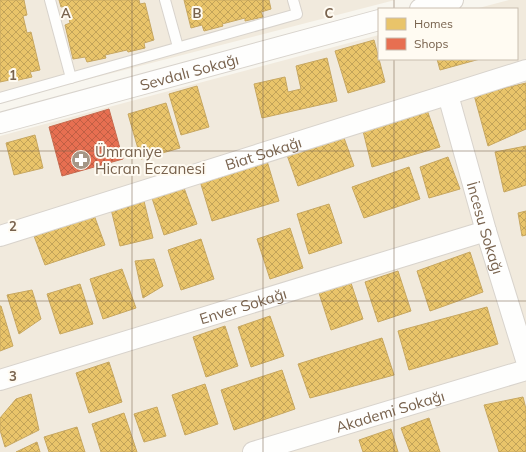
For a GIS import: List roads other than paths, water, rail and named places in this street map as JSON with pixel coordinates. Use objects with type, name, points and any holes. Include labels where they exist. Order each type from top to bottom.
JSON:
[{"type":"street","points":[[424,8],[453,0]]},
{"type":"street","name":"Sevdalı Sokağı","points":[[0,124],[378,20]]},
{"type":"street","name":"Biat Sokağı","points":[[0,236],[526,70]]},
{"type":"street","name":"İncesu Sokağı","points":[[448,95],[486,231],[526,360]]},
{"type":"street","name":"Enver Sokağı","points":[[0,380],[486,231]]},
{"type":"street","name":"Akademi Sokağı","points":[[253,452],[526,370]]},
{"type":"lane","points":[[50,0],[71,78]]},
{"type":"lane","points":[[165,0],[178,47]]},
{"type":"lane","points":[[0,98],[297,14],[293,0]]},
{"type":"place","name":"Ümraniye Hicran Eczanesi","points":[[81,160]]}]
